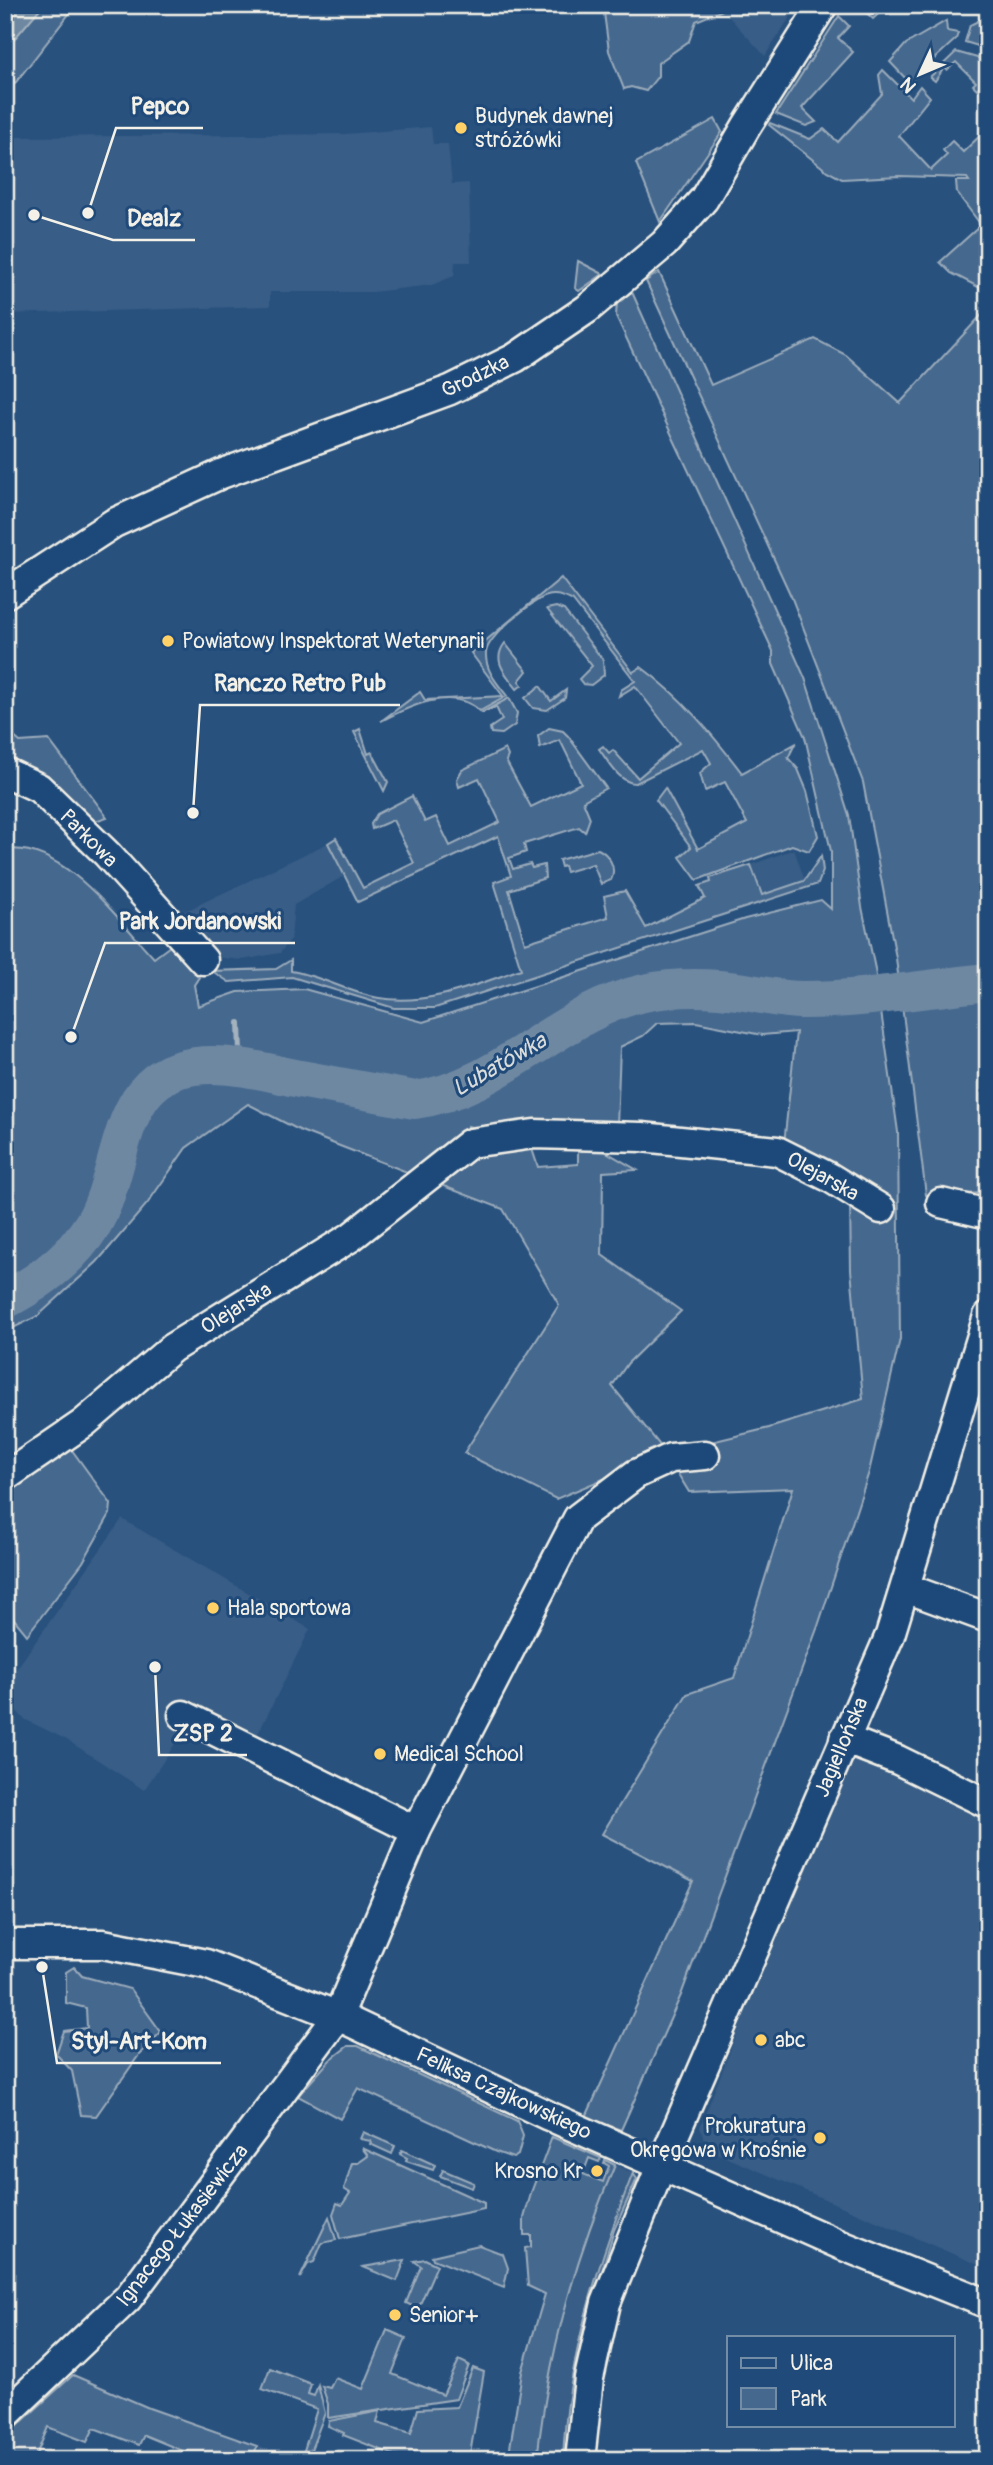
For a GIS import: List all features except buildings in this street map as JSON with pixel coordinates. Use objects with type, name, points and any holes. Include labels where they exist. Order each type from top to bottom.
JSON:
[{"type":"street","name":"Grodzka","points":[[5,594],[114,523],[221,474],[450,390],[515,358],[587,309],[664,244],[704,199],[823,5]]},
{"type":"street","name":"Parkowa","points":[[5,772],[39,788],[165,915],[203,960]]},
{"type":"street","name":"Olejarska","points":[[5,1477],[84,1423],[172,1349],[351,1237],[466,1136],[534,1134],[630,1137],[777,1151],[829,1177],[881,1209]]},
{"type":"street","points":[[941,1203],[988,1214]]},
{"type":"street","name":"Jagiellońska","points":[[580,2460],[589,2378],[606,2303],[661,2166],[890,1636],[988,1316]]},
{"type":"street","name":"Ignacego Łukasiewicza","points":[[5,2415],[128,2298],[338,2016],[416,1831],[578,1518],[636,1474],[671,1458],[705,1455]]},
{"type":"street","points":[[906,1588],[988,1618]]},
{"type":"street","points":[[183,1715],[416,1831]]},
{"type":"street","points":[[844,1739],[898,1760],[988,1804]]},
{"type":"street","name":"Feliksa Czajkowskiego","points":[[5,1944],[103,1944],[206,1964],[338,2016],[661,2166],[841,2245],[988,2304]]},
{"type":"shaded area","points":[[5,5],[43,5],[5,50]]},
{"type":"shaded area","points":[[718,5],[798,5],[765,56]]},
{"type":"shaded area","points":[[431,127],[433,144],[448,144],[452,184],[469,183],[471,262],[455,262],[454,276],[432,285],[373,292],[270,292],[270,306],[5,314],[5,131],[8,137],[345,134]]},
{"type":"shaded area","points":[[328,843],[344,876],[294,905],[291,939],[280,953],[242,960],[213,957],[179,914]]},
{"type":"shaded area","points":[[794,849],[805,881],[761,895],[751,865]]},
{"type":"shaded area","points":[[122,1519],[310,1629],[247,1756],[189,1723],[144,1790],[67,1740],[24,1719],[5,1698],[5,1685]]},
{"type":"shaded area","points":[[876,1757],[988,1812],[988,2269],[707,2149],[700,2127],[845,1760]]},
{"type":"shaded area","points":[[615,2165],[633,2173],[611,2229],[573,2366],[563,2460],[537,2460],[544,2394],[562,2319],[580,2256]]},
{"type":"shaded area","points":[[257,2446],[292,2460],[252,2460]]},
{"type":"green space","points":[[5,5],[76,5],[16,82],[7,88]]},
{"type":"green space","points":[[603,5],[718,5],[723,10],[696,21],[689,41],[658,63],[658,76],[646,91],[631,87],[624,89],[609,51]]},
{"type":"green space","points":[[858,5],[888,5],[873,19]]},
{"type":"green space","points":[[839,16],[849,26],[838,38],[853,52],[802,108],[816,122],[806,126],[776,114]]},
{"type":"green space","points":[[988,16],[988,49],[965,42],[970,25]]},
{"type":"green space","points":[[946,21],[947,31],[958,33],[956,39],[909,82],[890,62],[906,44]]},
{"type":"green space","points":[[956,52],[988,61],[988,89],[982,84],[977,89],[973,85],[976,82],[956,62],[947,70],[944,68],[935,81],[930,77]]},
{"type":"green space","points":[[883,70],[911,98],[920,86],[930,97],[899,136],[931,170],[947,155],[943,150],[952,141],[963,152],[983,133],[988,135],[988,292],[951,273],[940,262],[981,225],[957,193],[956,181],[969,181],[967,178],[899,176],[842,179],[827,171],[769,125],[770,123],[810,139],[824,129],[838,142],[882,94],[879,75]]},
{"type":"green space","points":[[715,119],[722,132],[660,222],[636,163]]},
{"type":"green space","points":[[578,261],[603,274],[579,291],[575,288]]},
{"type":"green space","points":[[659,272],[711,385],[815,339],[846,355],[900,403],[988,308],[988,1193],[926,1195],[896,958],[863,782],[791,596],[646,281]]},
{"type":"green space","points":[[632,292],[805,678],[849,815],[862,907],[875,969],[898,1132],[900,1339],[869,1472],[818,1626],[681,1995],[621,2130],[586,2117],[693,1881],[602,1834],[687,1694],[734,1678],[793,1488],[689,1492],[665,1453],[556,1499],[464,1453],[559,1305],[503,1209],[301,1131],[248,1104],[186,1148],[147,1204],[97,1262],[38,1316],[5,1332],[5,850],[27,850],[68,870],[88,886],[154,958],[170,946],[199,977],[194,985],[198,1006],[238,992],[304,989],[423,1022],[745,919],[821,900],[831,909],[831,851],[805,737],[773,664],[773,651],[616,316],[617,302]],"holes":[[[696,1022],[762,1035],[796,1032],[784,1144],[850,1201],[851,1270],[863,1399],[769,1428],[666,1453],[612,1386],[628,1363],[681,1311],[602,1255],[603,1172],[637,1170],[589,1142],[578,1150],[578,1164],[538,1167],[532,1149],[466,1153],[468,1126],[493,1133],[617,1126],[620,1047],[643,1036],[657,1023]]]},
{"type":"green space","points":[[561,578],[633,672],[641,667],[670,690],[708,730],[742,773],[795,744],[788,758],[798,769],[807,791],[818,836],[809,851],[792,845],[697,880],[680,857],[691,847],[656,800],[665,788],[698,849],[747,823],[725,782],[705,791],[700,773],[711,763],[703,749],[636,783],[625,780],[615,771],[599,749],[603,746],[609,753],[613,750],[638,778],[679,743],[635,686],[619,696],[621,690],[635,681],[573,601],[561,596],[547,596],[531,604],[511,620],[488,646],[487,665],[507,696],[480,711],[469,703],[444,699],[503,696],[471,653]]},
{"type":"green space","points":[[556,607],[564,610],[603,660],[604,675],[591,685],[583,684],[579,679],[592,666],[547,609]]},
{"type":"green space","points":[[505,643],[527,671],[519,681],[522,685],[517,689],[500,662],[499,656]]},
{"type":"green space","points":[[540,686],[551,701],[566,690],[565,698],[547,710],[533,708],[525,698]]},
{"type":"green space","points":[[420,692],[425,700],[444,699],[417,705],[381,721]]},
{"type":"green space","points":[[509,698],[517,713],[515,725],[502,734],[491,733],[490,728],[502,720],[496,707],[481,713]]},
{"type":"green space","points":[[549,728],[563,731],[568,736],[606,788],[583,801],[590,818],[585,832],[579,827],[524,844],[526,852],[509,858],[513,869],[530,864],[532,868],[544,865],[545,878],[509,890],[525,943],[608,917],[604,896],[625,891],[646,928],[705,898],[699,886],[711,882],[710,878],[751,865],[762,895],[804,881],[821,856],[823,871],[818,884],[435,1008],[394,1008],[292,977],[229,982],[212,971],[276,969],[291,960],[291,971],[368,996],[398,1000],[434,997],[521,969],[494,882],[511,876],[498,836],[358,902],[328,843],[336,838],[363,888],[414,863],[393,820],[372,829],[371,824],[377,814],[412,796],[425,822],[436,817],[450,846],[500,822],[479,778],[459,787],[457,779],[462,770],[505,749],[508,756],[506,761],[531,807],[581,783],[560,740],[540,748],[538,736]]},
{"type":"green space","points":[[5,729],[20,742],[49,740],[107,817],[92,822],[41,774],[5,758]]},
{"type":"green space","points":[[360,729],[368,754],[372,752],[388,782],[384,791],[354,732]]},
{"type":"green space","points":[[598,849],[606,854],[611,862],[611,880],[601,884],[593,864],[566,872],[564,866],[561,867],[559,860]]},
{"type":"green space","points":[[64,1439],[111,1504],[110,1514],[83,1562],[27,1635],[5,1608],[5,1477]]},
{"type":"green space","points":[[74,1967],[82,1976],[130,1989],[161,2032],[139,2055],[96,2116],[81,2115],[72,2071],[56,2054],[64,2031],[87,2028],[86,2008],[66,2003],[66,1972]]},
{"type":"green space","points":[[348,2046],[358,2046],[517,2121],[523,2136],[518,2155],[513,2158],[496,2152],[358,2088],[340,2119],[298,2096],[330,2060]]},
{"type":"green space","points":[[363,2132],[395,2146],[392,2154],[370,2144],[371,2141],[360,2139]]},
{"type":"green space","points":[[552,2137],[601,2158],[599,2162],[589,2158],[583,2174],[603,2182],[609,2166],[604,2163],[605,2160],[615,2165],[587,2236],[565,2310],[548,2384],[537,2460],[517,2457],[516,2460],[508,2460],[522,2372],[545,2294],[528,2286],[525,2248],[531,2247],[531,2235],[524,2235],[524,2218]]},
{"type":"green space","points":[[362,2148],[484,2203],[484,2209],[340,2239],[333,2214],[337,2203],[342,2205],[350,2193],[344,2189],[352,2163],[358,2163],[368,2156]]},
{"type":"green space","points":[[402,2150],[435,2165],[433,2170],[406,2161],[407,2158],[400,2154]]},
{"type":"green space","points":[[443,2170],[474,2183],[472,2188],[440,2176]]},
{"type":"green space","points":[[633,2173],[637,2179],[614,2230],[592,2305],[568,2460],[563,2460],[577,2350],[607,2243]]},
{"type":"green space","points":[[329,2217],[336,2240],[322,2243],[314,2262],[308,2264],[300,2278]]},
{"type":"green space","points":[[479,2245],[503,2254],[508,2268],[504,2287],[433,2259],[432,2256]]},
{"type":"green space","points":[[425,2259],[437,2265],[418,2309],[406,2303],[421,2266],[414,2261]]},
{"type":"green space","points":[[405,2260],[397,2281],[363,2267]]},
{"type":"green space","points":[[387,2330],[406,2338],[392,2374],[443,2395],[459,2360],[469,2365],[456,2399],[328,2418],[328,2404],[322,2386],[330,2388],[335,2378],[363,2389]]},
{"type":"green space","points":[[270,2368],[311,2384],[308,2394],[314,2396],[318,2385],[325,2413],[307,2460],[301,2460],[317,2409],[262,2389]]},
{"type":"green space","points":[[473,2368],[484,2372],[469,2460],[407,2460],[343,2435],[344,2433],[328,2426],[329,2421],[380,2411],[377,2423],[411,2433],[418,2409],[457,2407]]},
{"type":"green space","points":[[73,2375],[149,2408],[257,2446],[252,2460],[205,2460],[144,2435],[139,2445],[94,2428],[87,2442],[48,2427],[34,2460],[5,2460],[5,2437]]},
{"type":"waterway","name":"Lubatówka","points":[[5,1300],[54,1268],[85,1236],[104,1202],[126,1128],[136,1106],[150,1087],[169,1073],[195,1066],[235,1067],[415,1100],[446,1093],[475,1081],[585,1016],[614,1002],[644,993],[707,988],[803,1000],[872,996],[988,982]]},
{"type":"waterway","points":[[237,1066],[240,1053],[239,1023]]},
{"type":"place","name":"Budynek dawnej stróżówki","points":[[461,128]]},
{"type":"place","name":"Pepco","points":[[88,213]]},
{"type":"place","name":"Dealz","points":[[34,215]]},
{"type":"place","name":"Powiatowy Inspektorat Weterynarii","points":[[168,641]]},
{"type":"place","name":"Ranczo Retro Pub","points":[[193,813]]},
{"type":"place","name":"Park Jordanowski","points":[[71,1037]]},
{"type":"place","name":"Hala sportowa","points":[[213,1608]]},
{"type":"place","name":"ZSP 2","points":[[155,1667]]},
{"type":"place","name":"Medical School","points":[[380,1754]]},
{"type":"place","name":"Styl-Art-Kom","points":[[42,1967]]},
{"type":"place","name":"abc","points":[[761,2040]]},
{"type":"place","name":"Prokuratura Okręgowa w Krośnie","points":[[820,2138]]},
{"type":"place","name":"Krosno Kr","points":[[597,2171]]},
{"type":"place","name":"Senior+","points":[[395,2315]]}]
